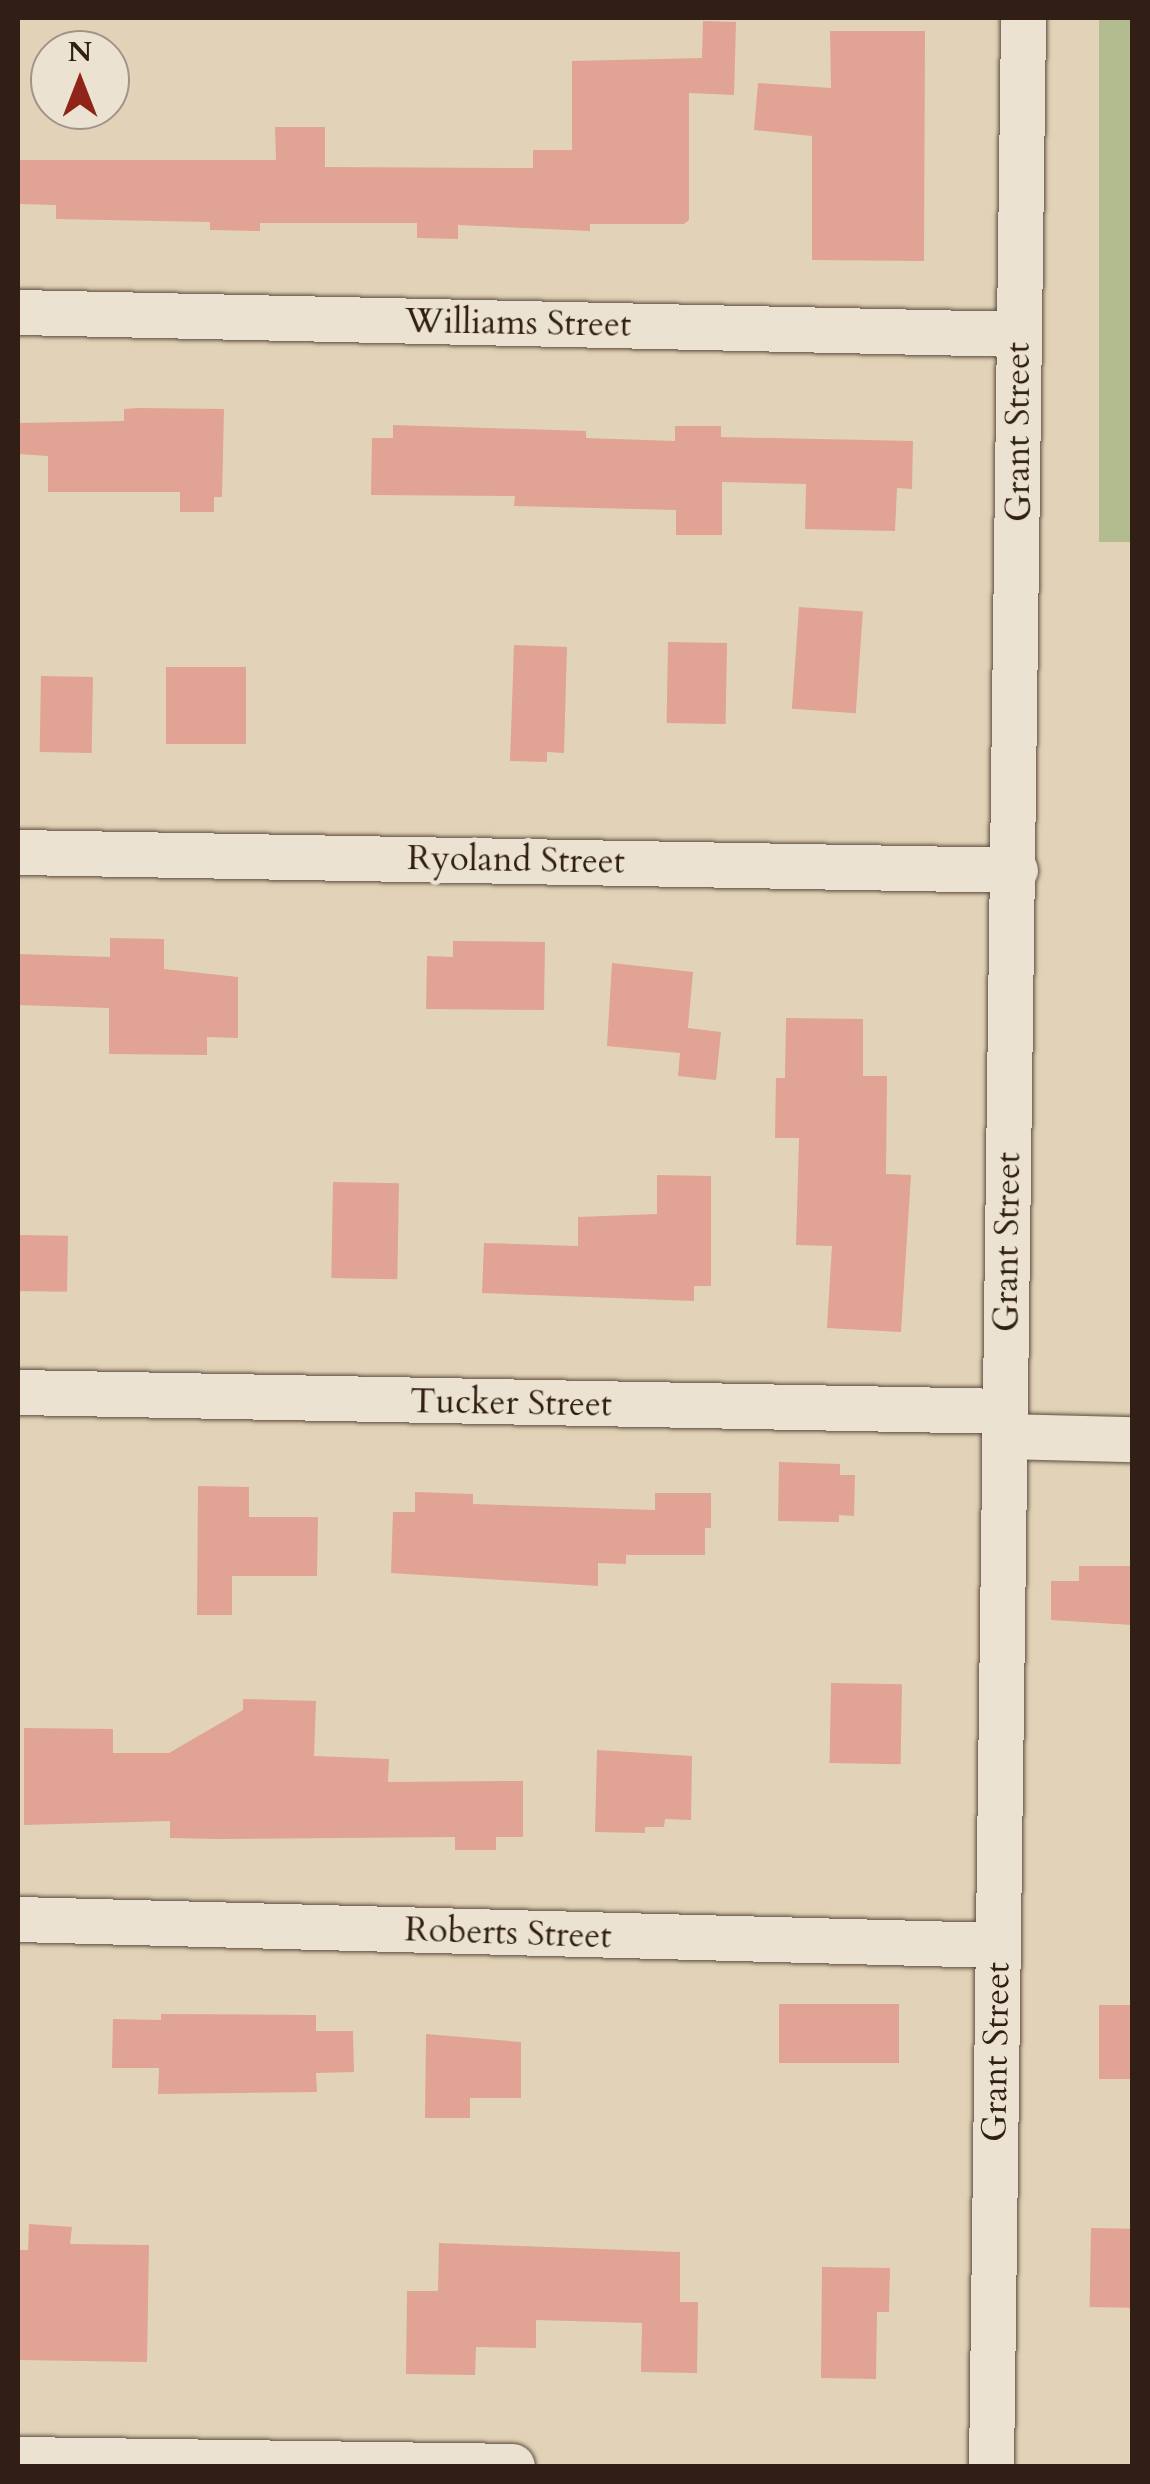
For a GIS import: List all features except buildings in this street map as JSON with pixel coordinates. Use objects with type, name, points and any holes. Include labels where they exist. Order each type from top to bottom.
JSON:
[{"type":"street","name":"Grant Street","points":[[991,2466],[1015,870],[1023,18]]},
{"type":"street","name":"Williams Street","points":[[18,312],[1018,334]]},
{"type":"street","name":"Ryoland Street","points":[[18,852],[1015,870]]},
{"type":"street","name":"Tucker Street","points":[[18,1392],[1004,1424],[1132,1438]]},
{"type":"street","name":"Roberts Street","points":[[18,1918],[998,1945]]},
{"type":"street","points":[[18,2459],[512,2466]]},
{"type":"green space","points":[[1099,18],[1132,18],[1132,542],[1099,542]]}]
